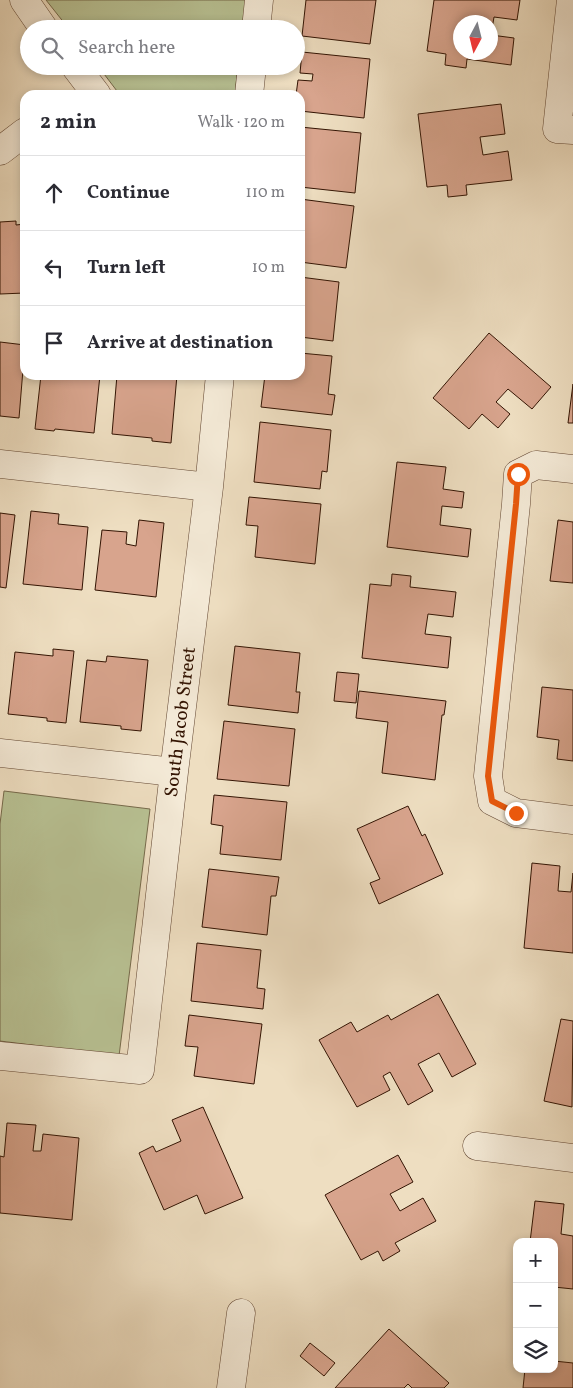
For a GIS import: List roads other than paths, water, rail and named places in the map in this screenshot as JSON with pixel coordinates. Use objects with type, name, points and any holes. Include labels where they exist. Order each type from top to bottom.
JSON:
[{"type":"street","points":[[24,0],[38,20]]},
{"type":"street","points":[[257,20],[259,0]]},
{"type":"street","points":[[565,130],[571,0]]},
{"type":"street","points":[[250,90],[251,75]]},
{"type":"street","points":[[0,150],[20,136]]},
{"type":"street","name":"South Jacob Street","points":[[0,1056],[140,1070],[174,772],[210,487],[220,380]]},
{"type":"street","points":[[0,464],[210,487]]},
{"type":"street","points":[[573,469],[536,465],[518,474],[488,776],[492,801],[516,813],[573,820]]},
{"type":"street","points":[[0,753],[174,772]]},
{"type":"street","points":[[477,1146],[573,1158]]},
{"type":"street","points":[[231,1388],[241,1313]]}]
